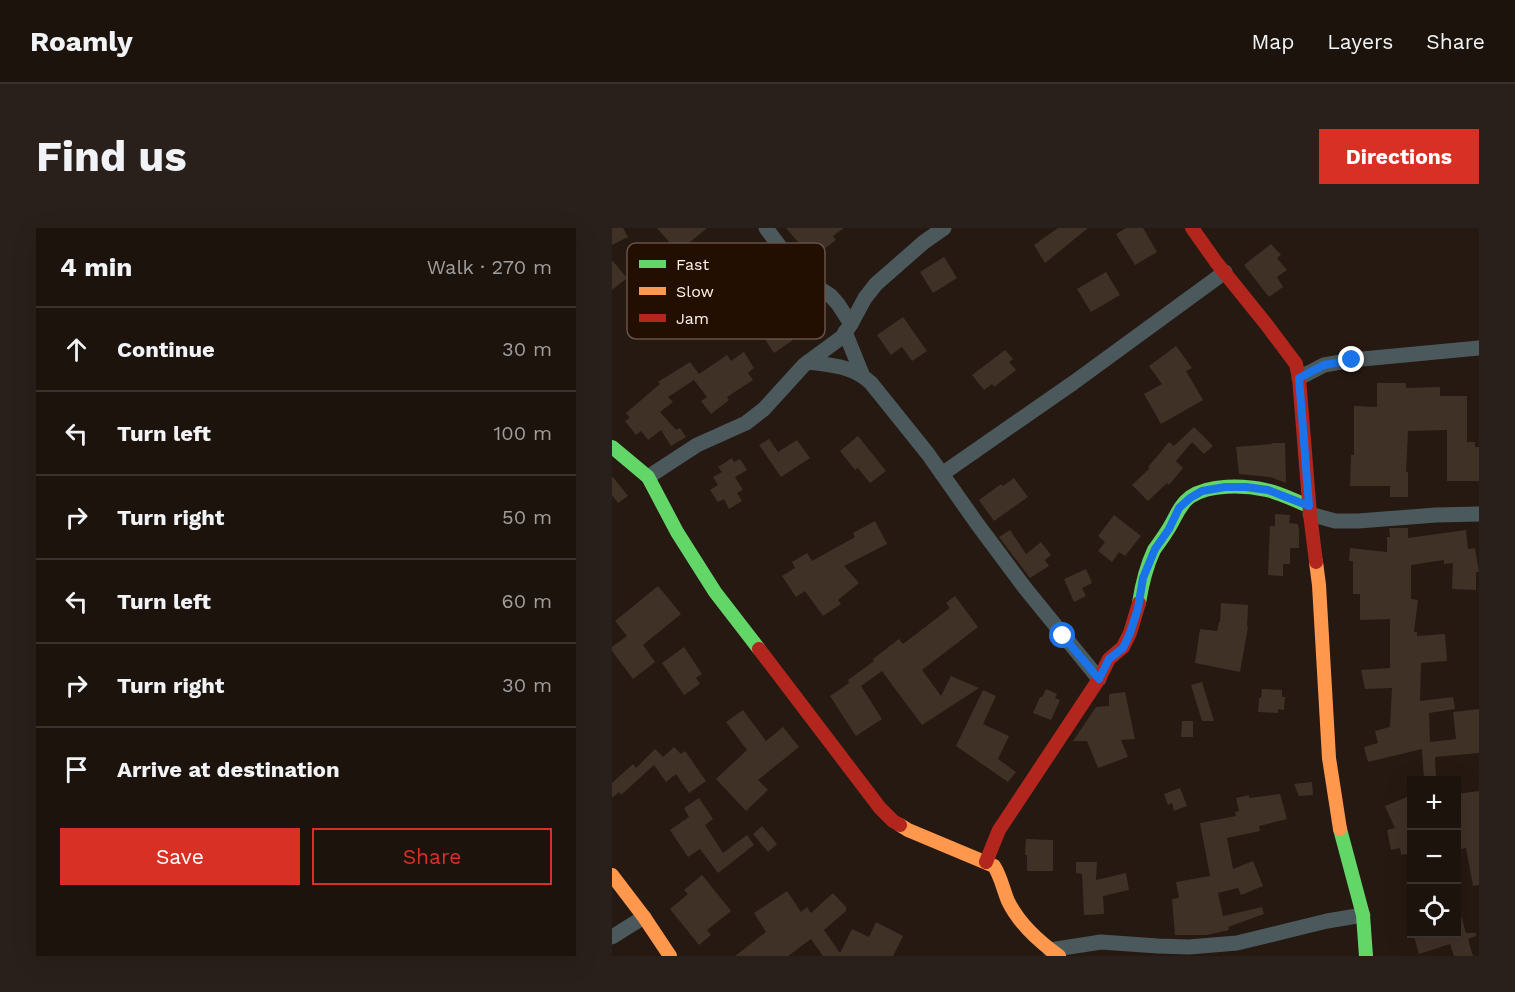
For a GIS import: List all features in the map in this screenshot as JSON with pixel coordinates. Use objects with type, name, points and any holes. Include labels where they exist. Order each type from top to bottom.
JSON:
[{"type":"street","points":[[766,228],[777,243]]},
{"type":"street","points":[[648,477],[697,445],[746,423],[764,410],[808,362],[842,337],[876,284],[924,242],[944,228]]},
{"type":"street","points":[[1192,228],[1296,364],[1309,510],[1319,585],[1329,758],[1338,821],[1363,915],[1366,956]]},
{"type":"street","points":[[942,474],[1225,272]]},
{"type":"street","points":[[825,292],[838,304],[862,374]]},
{"type":"street","points":[[1299,378],[1324,365],[1352,360],[1479,348]]},
{"type":"street","points":[[808,362],[849,368],[862,374],[871,382],[1025,588],[1099,679]]},
{"type":"street","points":[[612,447],[648,477],[677,532],[715,592],[880,808],[908,830],[994,866],[999,872],[1008,900],[1018,919],[1043,945],[1055,953],[1101,942],[1189,947],[1237,943],[1327,921],[1363,915]]},
{"type":"street","points":[[986,862],[999,830],[1099,679],[1109,659],[1123,648],[1138,608],[1143,578],[1155,549],[1169,529],[1179,508],[1190,498],[1202,491],[1225,487],[1268,490],[1335,521],[1479,514]]},
{"type":"street","points":[[612,874],[670,956]]},
{"type":"street","points":[[612,937],[644,917]]},
{"type":"building","points":[[612,228],[623,228],[628,237],[612,245]]},
{"type":"building","points":[[657,228],[707,228],[689,243],[670,243]]},
{"type":"building","points":[[786,228],[844,228],[833,236],[836,240],[825,248],[825,243],[798,242]]},
{"type":"building","points":[[1058,228],[1088,228],[1045,263],[1034,245]]},
{"type":"building","points":[[1126,228],[1143,228],[1157,252],[1135,265],[1116,234]]},
{"type":"building","points":[[1271,244],[1281,255],[1277,258],[1287,270],[1277,277],[1283,287],[1269,297],[1244,265]]},
{"type":"building","points":[[944,257],[957,278],[933,293],[920,272]]},
{"type":"building","points":[[612,260],[627,278],[612,290]]},
{"type":"building","points":[[1106,272],[1120,295],[1091,312],[1077,289]]},
{"type":"building","points":[[903,317],[927,351],[912,361],[902,347],[891,355],[877,335]]},
{"type":"building","points":[[765,339],[792,339],[793,340],[774,353]]},
{"type":"building","points":[[1176,346],[1192,368],[1186,371],[1203,400],[1161,424],[1144,394],[1162,384],[1149,366]]},
{"type":"building","points":[[1005,350],[1013,359],[1009,362],[1016,370],[994,387],[992,384],[984,390],[972,375]]},
{"type":"building","points":[[744,352],[754,368],[748,373],[753,380],[727,397],[729,400],[711,414],[701,401],[707,397],[694,380],[668,397],[673,402],[660,412],[676,430],[680,428],[686,437],[671,446],[661,430],[648,440],[641,431],[636,435],[625,421],[630,418],[626,413],[660,384],[658,382],[690,362],[699,374],[727,355],[731,361]]},
{"type":"building","points":[[1377,383],[1406,383],[1406,388],[1440,387],[1440,396],[1467,396],[1467,442],[1475,442],[1475,447],[1479,447],[1479,481],[1447,481],[1447,430],[1408,431],[1406,472],[1408,472],[1408,497],[1390,497],[1390,486],[1350,486],[1351,455],[1354,455],[1354,406],[1377,407]]},
{"type":"building","points":[[1194,427],[1213,446],[1204,454],[1192,442],[1176,461],[1183,468],[1169,485],[1167,483],[1148,501],[1132,485],[1150,468],[1148,467],[1169,442],[1174,446]]},
{"type":"building","points":[[858,436],[886,471],[870,483],[858,468],[855,470],[840,451]]},
{"type":"building","points":[[769,439],[778,452],[797,440],[810,458],[781,477],[759,445]]},
{"type":"building","points":[[1285,443],[1286,483],[1270,477],[1239,474],[1236,447]]},
{"type":"building","points":[[732,458],[734,462],[740,459],[747,470],[735,477],[743,490],[737,493],[742,501],[729,509],[724,499],[718,502],[710,490],[718,485],[713,477],[722,472],[718,467]]},
{"type":"building","points":[[612,476],[628,496],[618,503],[612,495]]},
{"type":"building","points":[[1014,478],[1028,497],[994,521],[979,500],[1001,484],[1003,486]]},
{"type":"building","points":[[1275,514],[1290,515],[1289,523],[1298,524],[1299,531],[1299,548],[1290,548],[1290,564],[1283,564],[1283,576],[1268,575],[1270,526],[1275,526]]},
{"type":"building","points":[[1114,515],[1141,536],[1125,556],[1119,552],[1112,562],[1098,551],[1105,542],[1098,536]]},
{"type":"building","points":[[875,521],[887,544],[844,566],[859,583],[838,600],[841,604],[823,616],[805,591],[796,597],[782,576],[795,568],[792,562],[807,553],[812,561],[855,537],[853,533]]},
{"type":"building","points":[[1389,528],[1408,528],[1408,538],[1466,530],[1468,549],[1475,548],[1479,572],[1476,572],[1476,590],[1452,589],[1453,563],[1444,564],[1444,560],[1411,565],[1411,599],[1418,600],[1414,632],[1417,632],[1417,636],[1445,634],[1447,661],[1421,663],[1420,701],[1453,697],[1455,709],[1429,713],[1430,742],[1456,739],[1453,712],[1479,709],[1479,753],[1435,757],[1436,776],[1424,776],[1422,749],[1368,762],[1364,747],[1378,743],[1375,731],[1390,727],[1392,688],[1365,689],[1361,670],[1390,668],[1390,619],[1360,620],[1360,594],[1353,594],[1353,561],[1349,561],[1350,548],[1387,552],[1387,537],[1390,537]]},
{"type":"building","points":[[1010,530],[1026,554],[1041,542],[1051,555],[1045,560],[1049,566],[1030,578],[999,537]]},
{"type":"building","points":[[1086,569],[1092,583],[1082,588],[1086,596],[1074,602],[1064,579]]},
{"type":"building","points":[[658,586],[681,614],[643,645],[655,662],[633,679],[612,651],[612,647],[627,636],[615,621]]},
{"type":"building","points":[[955,596],[978,627],[922,670],[941,696],[951,676],[979,688],[922,725],[882,671],[861,686],[882,719],[856,736],[830,696],[849,683],[848,680],[899,639],[903,644],[950,608],[946,603]]},
{"type":"building","points":[[1221,603],[1248,605],[1248,627],[1240,672],[1195,663],[1200,629],[1217,631]]},
{"type":"building","points":[[684,647],[702,674],[696,678],[700,684],[684,695],[662,663]]},
{"type":"building","points":[[1202,682],[1214,721],[1202,721],[1191,685]]},
{"type":"building","points":[[1046,689],[1057,694],[1055,698],[1060,700],[1051,720],[1033,713]]},
{"type":"building","points":[[1262,689],[1282,690],[1282,697],[1285,697],[1284,710],[1278,709],[1278,713],[1258,712]]},
{"type":"building","points":[[983,690],[996,696],[983,724],[1009,736],[998,759],[1016,772],[1008,782],[956,746]]},
{"type":"building","points":[[1125,692],[1135,739],[1121,740],[1128,757],[1098,768],[1087,741],[1073,741],[1096,707],[1109,706],[1109,694]]},
{"type":"building","points":[[743,710],[766,741],[783,727],[799,747],[758,780],[768,790],[746,811],[716,779],[747,750],[726,722]]},
{"type":"building","points":[[1182,721],[1193,721],[1193,737],[1181,737]]},
{"type":"building","points":[[674,747],[681,754],[685,751],[706,781],[689,793],[676,774],[666,782],[654,765],[621,795],[619,792],[612,798],[612,783],[633,764],[636,768],[655,749],[663,757]]},
{"type":"building","points":[[1312,782],[1313,795],[1299,796],[1294,784]]},
{"type":"building","points":[[1180,788],[1187,806],[1174,811],[1172,803],[1168,805],[1164,794]]},
{"type":"building","points":[[1479,791],[1479,885],[1473,886],[1466,848],[1461,849],[1461,793]]},
{"type":"building","points":[[1280,794],[1287,819],[1259,826],[1260,831],[1227,838],[1233,869],[1253,861],[1263,886],[1241,895],[1238,888],[1218,893],[1223,916],[1262,907],[1264,914],[1228,927],[1229,930],[1207,935],[1175,935],[1172,899],[1179,898],[1176,882],[1210,876],[1200,823],[1236,816],[1235,812],[1239,811],[1236,798],[1249,795],[1249,798]]},
{"type":"building","points":[[1407,797],[1407,854],[1401,855],[1400,848],[1391,850],[1387,830],[1395,828],[1385,806]]},
{"type":"building","points":[[699,798],[713,819],[705,825],[723,853],[747,835],[754,845],[718,873],[700,849],[688,857],[670,830],[689,817],[684,808]]},
{"type":"building","points":[[762,826],[777,844],[768,852],[753,834]]},
{"type":"building","points":[[1026,839],[1053,840],[1053,871],[1027,871]]},
{"type":"building","points":[[1076,862],[1097,862],[1096,880],[1126,873],[1129,890],[1103,896],[1104,914],[1084,915],[1082,874],[1076,873]]},
{"type":"building","points":[[702,875],[731,911],[707,930],[711,935],[699,945],[670,909],[688,894],[684,890]]},
{"type":"building","points":[[787,891],[801,912],[807,907],[811,913],[833,893],[846,907],[846,911],[824,930],[840,953],[852,929],[869,937],[876,922],[903,936],[893,956],[823,956],[811,939],[788,956],[735,956],[766,932],[754,913]]},
{"type":"building","points":[[1461,916],[1466,933],[1476,933],[1476,936],[1468,939],[1473,956],[1454,956],[1450,944],[1419,954],[1415,938],[1461,938]]},
{"type":"traffic: fast","points":[[612,447],[648,477],[677,532],[715,592],[759,649]]},
{"type":"traffic: fast","points":[[1139,603],[1154,550],[1190,497],[1217,488],[1248,487],[1272,491],[1309,506]]},
{"type":"traffic: fast","points":[[1340,829],[1363,915],[1366,956]]},
{"type":"traffic: slow","points":[[1316,562],[1329,758],[1340,829]]},
{"type":"traffic: slow","points":[[900,825],[994,866],[1008,901],[1023,925],[1059,956]]},
{"type":"traffic: slow","points":[[612,875],[670,956]]},
{"type":"traffic: jam","points":[[1192,228],[1296,364],[1316,562]]},
{"type":"traffic: jam","points":[[986,862],[999,830],[1099,679],[1109,659],[1123,647],[1139,603]]},
{"type":"traffic: jam","points":[[759,649],[880,808],[900,825]]},
{"type":"route","points":[[1063,636],[1099,679],[1109,659],[1123,648],[1130,633],[1138,608],[1143,578],[1155,549],[1169,529],[1179,508],[1202,491],[1225,487],[1268,490],[1309,506],[1299,378],[1324,365],[1352,360]]}]
